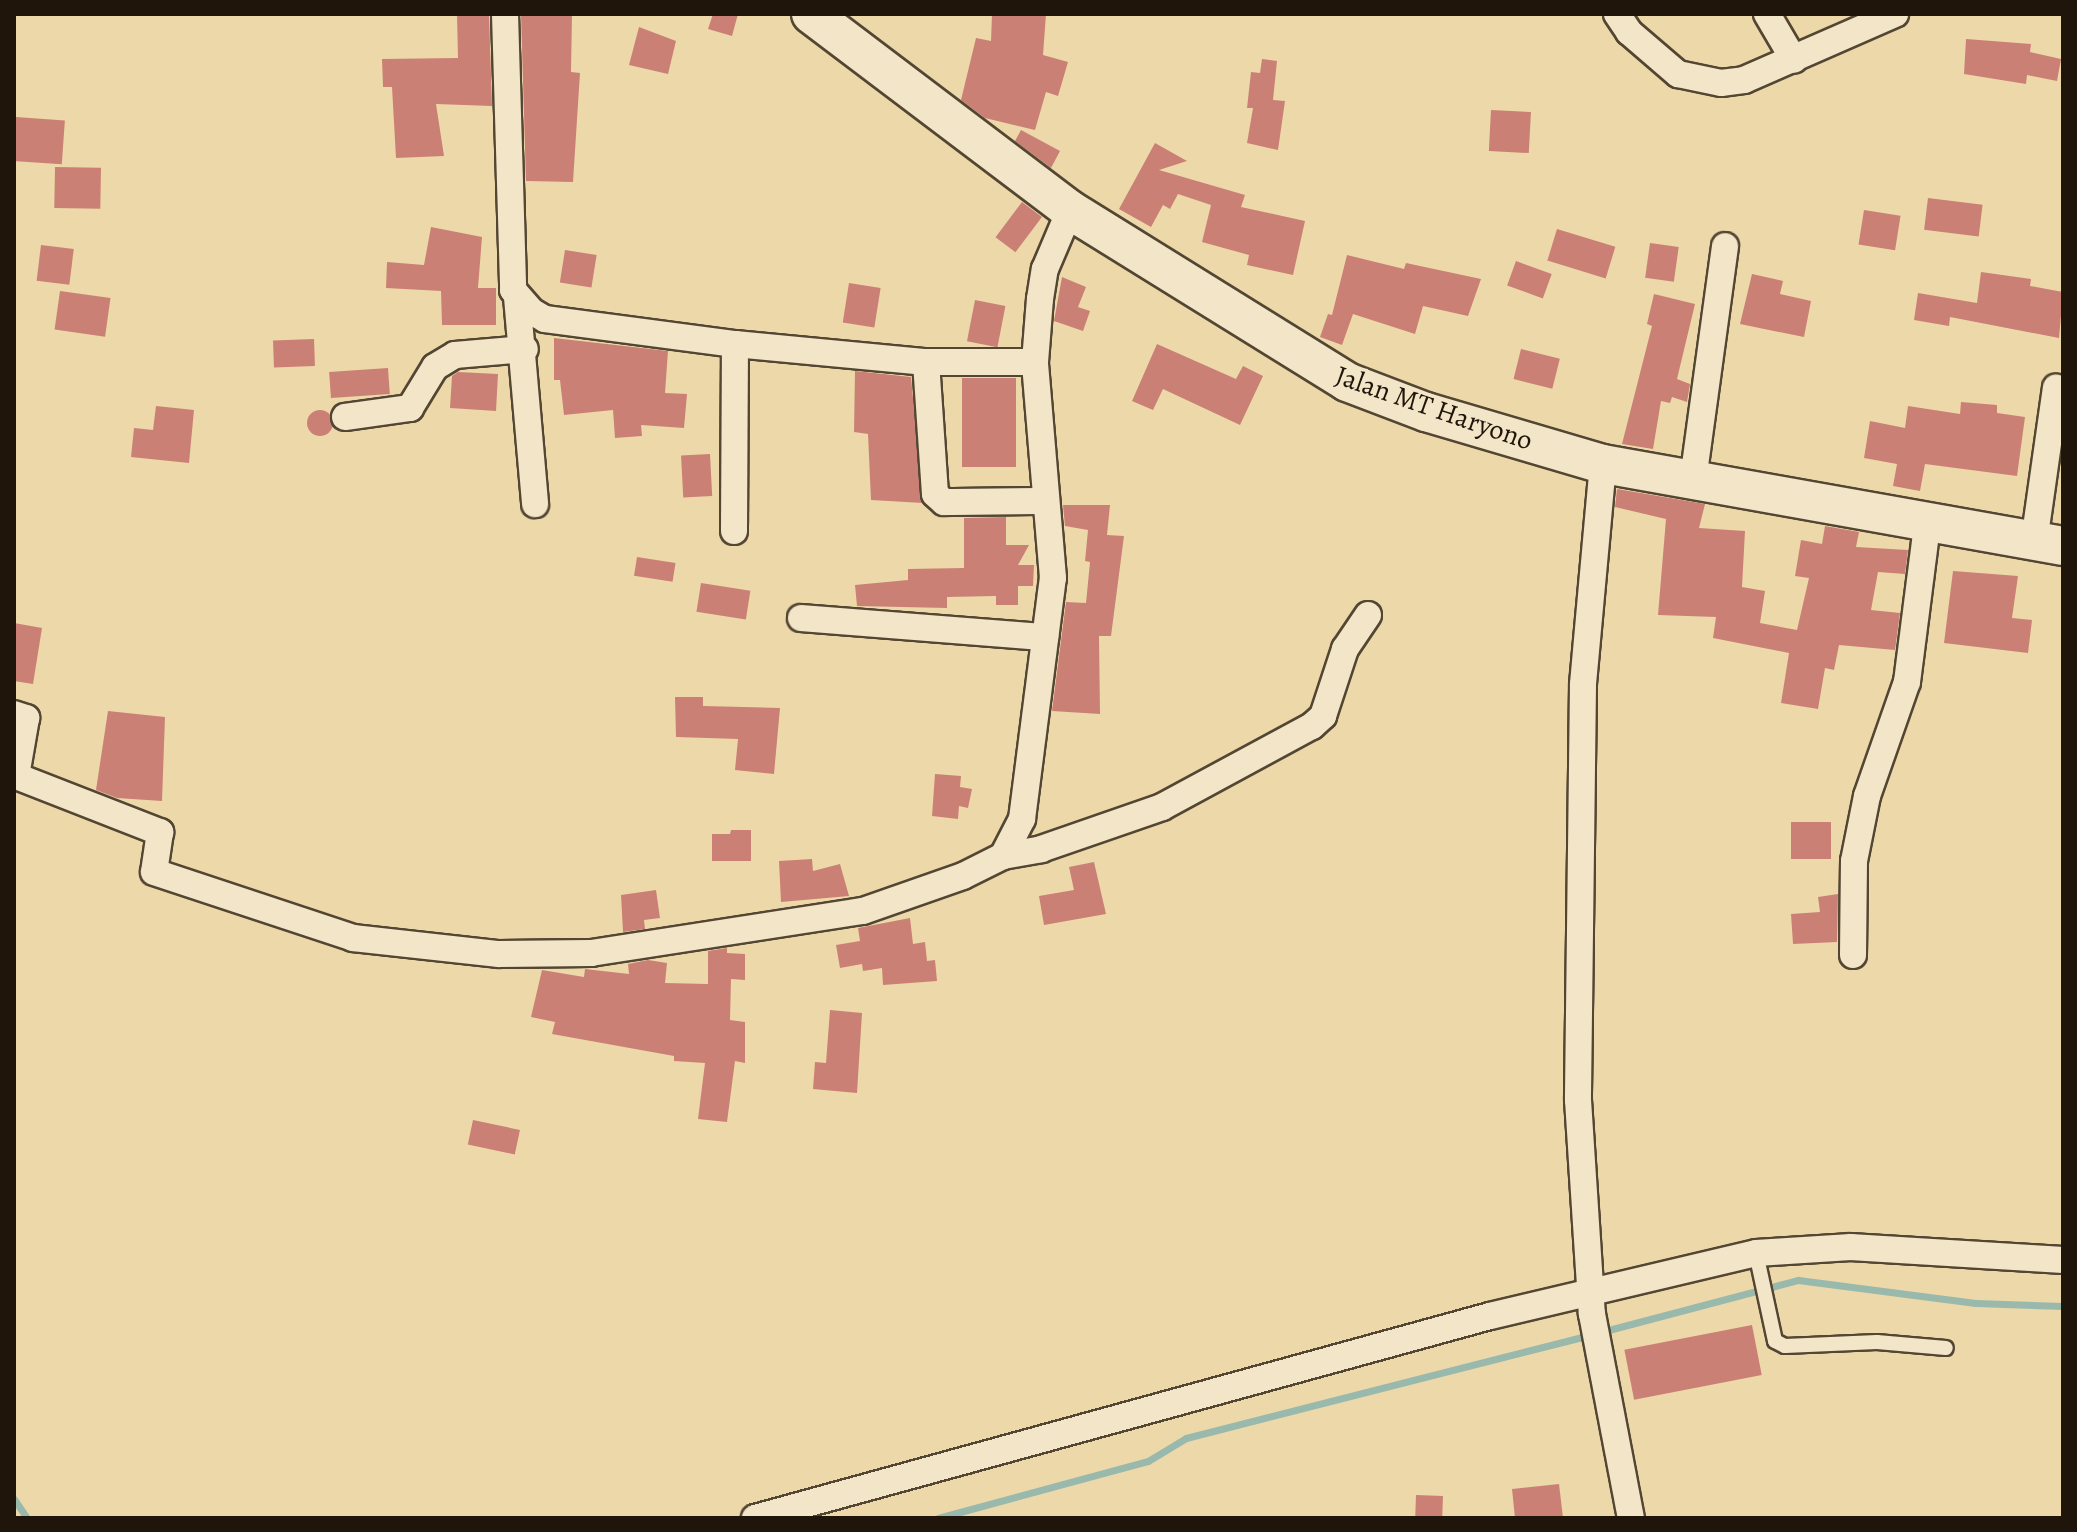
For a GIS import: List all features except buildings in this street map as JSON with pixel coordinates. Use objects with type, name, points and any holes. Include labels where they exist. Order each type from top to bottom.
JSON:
[{"type":"main road","name":"Jalan MT Haryono","points":[[811,14],[1070,210],[1347,382],[1426,412],[1603,464],[1927,525],[2049,544]]},
{"type":"street","points":[[505,14],[513,290],[517,297],[525,349],[535,504]]},
{"type":"street","points":[[1617,14],[1653,55],[1678,74],[1700,80],[1744,80],[1895,14]]},
{"type":"street","points":[[1767,14],[1794,60]]},
{"type":"street","points":[[1003,856],[1022,819],[1053,578],[1035,362],[1045,269],[1070,210]]},
{"type":"street","points":[[1693,480],[1725,246]]},
{"type":"street","points":[[517,297],[545,319],[735,344],[926,362],[1035,362]]},
{"type":"street","points":[[734,531],[735,344]]},
{"type":"street","points":[[345,417],[410,408],[435,367],[455,355],[525,349]]},
{"type":"street","points":[[926,362],[935,494],[944,502],[1045,501]]},
{"type":"street","points":[[2049,544],[2056,388]]},
{"type":"street","points":[[1603,464],[1583,685],[1578,1100],[1590,1304],[1631,1518]]},
{"type":"street","points":[[1853,955],[1854,861],[1867,796],[1907,682],[1927,525]]},
{"type":"street","points":[[14,714],[26,718],[16,776],[160,832],[154,872],[353,938],[499,954],[591,953],[863,911],[1003,856],[1041,849],[1162,807],[1312,726],[1323,716],[1345,649],[1368,615]]},
{"type":"street","points":[[801,618],[1045,637]]},
{"type":"street","points":[[755,1518],[1758,1261],[1851,1247],[2063,1260]]},
{"type":"lane","points":[[1758,1261],[1770,1334],[1785,1346],[1877,1342],[1946,1348]]},
{"type":"waterway","points":[[1601,1332],[1798,1280],[1976,1303],[2063,1306]]},
{"type":"waterway","points":[[938,1518],[1148,1461],[1186,1438],[1589,1335]]},
{"type":"waterway","points":[[14,1499],[27,1518]]}]
